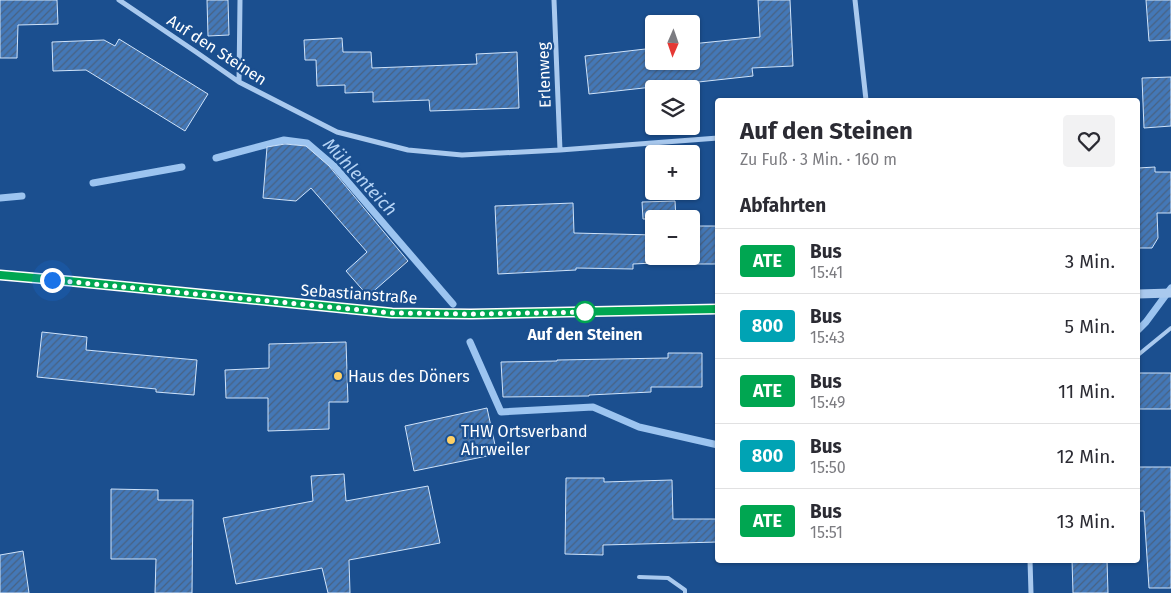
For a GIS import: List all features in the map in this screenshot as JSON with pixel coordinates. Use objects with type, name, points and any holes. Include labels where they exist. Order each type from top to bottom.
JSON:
[{"type":"street","name":"Auf den Steinen","points":[[119,0],[239,82],[337,132],[408,150],[462,155],[715,138]]},
{"type":"street","points":[[239,82],[240,0]]},
{"type":"street","name":"Erlenweg","points":[[554,0],[560,150]]},
{"type":"street","points":[[855,0],[866,98]]},
{"type":"street","name":"Sebastianstraße","points":[[0,275],[392,313],[471,314],[715,309]]},
{"type":"street","points":[[1140,294],[1171,293]]},
{"type":"street","points":[[1030,563],[1031,593]]},
{"type":"lane","points":[[1140,354],[1171,328]]},
{"type":"lane","points":[[639,577],[668,578],[685,590],[685,593]]},
{"type":"building","points":[[0,0],[57,0],[58,24],[18,25],[17,58],[0,58]]},
{"type":"building","points":[[207,0],[228,0],[229,35],[208,36]]},
{"type":"building","points":[[758,0],[790,0],[793,66],[752,68],[753,76],[700,82],[700,80],[645,80],[645,88],[589,94],[585,56],[645,49],[645,70],[700,70],[700,43],[760,37]]},
{"type":"building","points":[[1146,0],[1171,0],[1171,40],[1149,41]]},
{"type":"building","points":[[342,38],[343,52],[371,52],[372,68],[477,64],[476,54],[517,52],[519,108],[430,111],[429,100],[373,102],[373,92],[345,93],[345,85],[317,86],[316,60],[305,60],[304,40]]},
{"type":"building","points":[[119,39],[208,94],[185,131],[86,70],[53,71],[52,42],[104,40],[115,46]]},
{"type":"building","points":[[1171,77],[1171,126],[1144,128],[1142,78]]},
{"type":"building","points":[[285,144],[306,146],[329,166],[408,261],[368,296],[346,271],[367,252],[311,188],[296,201],[263,198],[267,147]]},
{"type":"building","points":[[1155,167],[1155,172],[1171,172],[1171,213],[1157,213],[1158,238],[1152,248],[1140,248],[1140,168]]},
{"type":"building","points":[[675,201],[676,210],[645,210],[645,219],[643,219],[642,202]]},
{"type":"building","points":[[573,203],[574,233],[645,235],[645,263],[633,264],[633,269],[576,268],[576,270],[498,274],[495,206]]},
{"type":"building","points":[[700,226],[715,226],[715,264],[700,264]]},
{"type":"building","points":[[42,332],[87,337],[86,350],[197,360],[194,395],[156,392],[156,389],[37,377]]},
{"type":"building","points":[[346,342],[348,402],[329,402],[329,429],[268,431],[268,398],[226,398],[225,370],[269,368],[269,344]]},
{"type":"building","points":[[668,353],[702,353],[702,387],[651,387],[651,392],[589,396],[503,397],[501,362],[668,358]]},
{"type":"building","points":[[1140,373],[1171,373],[1171,409],[1140,409]]},
{"type":"building","name":"THW Ortsverband Ahrweiler","points":[[487,408],[497,454],[414,471],[405,426]]},
{"type":"building","points":[[1140,467],[1171,467],[1171,588],[1149,588],[1144,511],[1140,511]]},
{"type":"building","points":[[344,474],[346,501],[428,486],[440,543],[349,560],[350,593],[328,593],[322,568],[236,584],[223,518],[313,501],[311,476]]},
{"type":"building","points":[[566,478],[604,478],[604,482],[672,480],[673,519],[715,519],[715,542],[603,545],[603,555],[565,554]]},
{"type":"building","points":[[111,489],[158,490],[158,500],[193,500],[192,593],[155,593],[156,559],[111,559]]},
{"type":"building","points":[[23,551],[29,593],[0,593],[0,555]]},
{"type":"building","points":[[1072,563],[1107,563],[1108,593],[1073,593]]},
{"type":"waterway","name":"Mühlenteich","points":[[216,158],[284,140],[307,143],[335,167],[453,304]]},
{"type":"waterway","name":"Mühlenteich","points":[[93,183],[182,167]]},
{"type":"waterway","name":"Mühlenteich","points":[[0,198],[22,196]]},
{"type":"waterway","name":"Mühlenteich","points":[[1140,328],[1171,288]]},
{"type":"waterway","name":"Mühlenteich","points":[[470,342],[501,412],[593,407],[639,427],[715,444]]},
{"type":"bus line","name":"ATE","points":[[0,275],[392,313],[471,314],[715,309]]},
{"type":"place","name":"Auf den Steinen","points":[[585,312]]},
{"type":"place","name":"Haus des Döners","points":[[338,376]]},
{"type":"place","name":"THW Ortsverband Ahrweiler","points":[[451,440]]},
{"type":"route","points":[[52,280],[392,313],[594,312],[585,312]]}]
